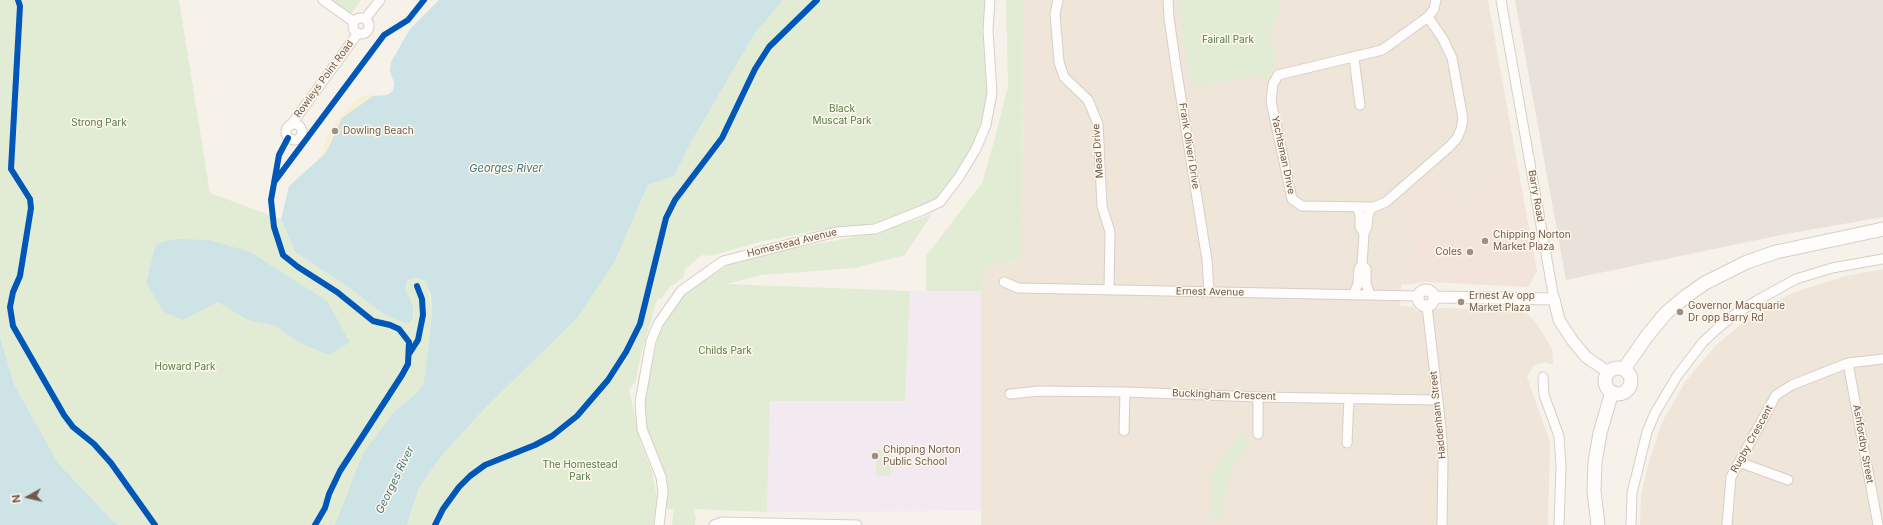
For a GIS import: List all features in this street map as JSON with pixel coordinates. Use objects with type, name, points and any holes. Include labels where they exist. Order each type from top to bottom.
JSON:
[{"type":"main road","points":[[1624,369],[1647,336],[1666,313],[1685,296],[1705,283],[1747,262],[1776,252],[1883,229]]},
{"type":"main road","points":[[1616,368],[1624,369],[1628,372],[1631,380],[1628,389],[1621,393],[1612,392],[1606,383],[1608,372],[1616,368]]},
{"type":"main road","points":[[1598,525],[1594,491],[1595,462],[1600,433],[1612,392]]},
{"type":"street","points":[[323,0],[354,22]]},
{"type":"street","points":[[365,19],[380,0]]},
{"type":"street","name":"Homestead Avenue","points":[[659,525],[663,491],[661,477],[642,429],[640,402],[651,341],[658,324],[681,290],[723,261],[836,232],[875,229],[940,202],[976,149],[986,125],[992,93],[988,30],[990,0]]},
{"type":"street","name":"Mead Drive","points":[[1058,0],[1055,14],[1059,62],[1064,76],[1088,100],[1098,124],[1102,206],[1110,232],[1109,290]]},
{"type":"street","name":"Frank Oliveri Drive","points":[[1168,0],[1176,67],[1207,260],[1209,292]]},
{"type":"street","name":"Yachtsman Drive","points":[[1428,17],[1444,39],[1452,58],[1463,119],[1461,129],[1450,146],[1386,202],[1371,207],[1302,206],[1292,199],[1271,101],[1273,84],[1278,75],[1354,58],[1382,50],[1428,17],[1434,9],[1436,0]]},
{"type":"street","name":"Barry Road","points":[[1501,0],[1559,320],[1572,340],[1586,357],[1608,372]]},
{"type":"street","points":[[354,22],[358,19],[365,19]]},
{"type":"street","points":[[354,22],[354,30],[363,34],[367,31],[369,26],[365,19]]},
{"type":"street","name":"Rowleys Point Road","points":[[290,125],[358,33]]},
{"type":"street","points":[[1354,58],[1360,105]]},
{"type":"street","points":[[1358,207],[1360,227],[1364,232]]},
{"type":"street","points":[[1353,294],[1358,284],[1358,269],[1362,265],[1364,232],[1367,227],[1371,207]]},
{"type":"street","points":[[1631,525],[1630,509],[1633,487],[1647,432],[1662,401],[1677,376],[1717,328],[1756,301],[1796,279],[1832,268],[1883,259]]},
{"type":"street","points":[[1362,265],[1366,269],[1366,284],[1370,295]]},
{"type":"street","name":"Ernest Avenue","points":[[1004,282],[1018,288],[1418,296]]},
{"type":"street","points":[[1428,289],[1432,292],[1434,297],[1433,302],[1426,306],[1420,303],[1418,296],[1420,291],[1428,289]]},
{"type":"street","points":[[1434,297],[1554,299]]},
{"type":"street","name":"Haddenham Street","points":[[1426,306],[1438,400],[1443,459],[1442,525]]},
{"type":"street","name":"Rugby Crescent","points":[[1727,525],[1731,477],[1776,395],[1792,385],[1848,363],[1883,359]]},
{"type":"street","name":"Ashfordby Street","points":[[1848,363],[1878,525]]},
{"type":"street","points":[[1543,377],[1544,395],[1559,436],[1561,467],[1559,525]]},
{"type":"street","name":"Buckingham Crescent","points":[[1010,394],[1039,391],[1125,392],[1258,397],[1438,400]]},
{"type":"street","points":[[1124,431],[1125,392]]},
{"type":"street","points":[[1258,397],[1258,434]]},
{"type":"street","points":[[1347,443],[1350,398]]},
{"type":"street","points":[[1739,462],[1788,480]]},
{"type":"street","points":[[714,525],[722,522],[857,525]]},
{"type":"shaded area","points":[[1023,0],[1488,0],[1516,157],[1465,207],[1405,217],[1415,254],[1401,285],[1400,306],[1412,307],[1417,311],[1443,308],[1522,311],[1530,316],[1538,326],[1552,349],[1553,365],[1544,362],[1533,366],[1527,377],[1550,442],[1548,525],[981,525],[981,291],[987,268],[1022,258]]},
{"type":"shaded area","points":[[1515,0],[1883,0],[1883,217],[1781,235],[1566,280]]},
{"type":"shaded area","points":[[1516,157],[1537,271],[1528,287],[1427,282],[1401,285],[1415,254],[1405,217],[1397,205],[1431,174],[1465,206]]},
{"type":"shaded area","points":[[1883,269],[1883,525],[1640,525],[1641,497],[1647,468],[1662,422],[1685,382],[1715,346],[1751,316],[1795,292],[1846,276]]},
{"type":"shaded area","name":"Chipping Norton Public School","points":[[910,291],[981,291],[981,511],[767,512],[770,401],[905,401]]},
{"type":"green space","name":"Howard Park","points":[[0,0],[179,0],[210,193],[281,219],[295,252],[351,289],[382,312],[413,318],[414,312],[405,288],[405,284],[413,278],[425,281],[428,287],[432,310],[423,385],[405,402],[334,525],[119,525],[114,522],[58,463],[14,384],[0,337]]},
{"type":"green space","points":[[326,0],[361,0],[349,17]]},
{"type":"green space","points":[[783,0],[990,0],[990,62],[986,125],[940,202],[875,229],[824,229],[759,242],[710,256],[702,255],[685,269],[683,278],[670,287],[661,299],[657,300],[641,354],[636,380],[629,390],[641,443],[652,471],[657,499],[653,525],[407,525],[419,488],[443,454],[616,259],[648,185],[674,176],[690,144],[755,33]]},
{"type":"green space","points":[[1006,0],[1023,0],[1022,258],[987,268],[981,291],[926,291],[926,256],[982,183],[994,141],[1008,87]]},
{"type":"green space","name":"Fairall Park","points":[[1180,0],[1282,0],[1270,33],[1276,64],[1266,79],[1257,75],[1192,87],[1180,17]]},
{"type":"green space","name":"Childs Park","points":[[932,214],[905,255],[855,268],[762,275],[725,284],[910,291],[905,401],[770,401],[767,512],[694,509],[696,519],[695,525],[672,525],[674,509],[666,509],[665,480],[647,431],[644,416],[645,392],[661,325],[681,296],[731,263],[770,252],[877,233]]},
{"type":"green space","points":[[1242,432],[1250,443],[1230,472],[1222,520],[1211,517],[1212,471]]},
{"type":"green space","points":[[876,450],[891,450],[891,476],[876,476]]},
{"type":"sand","name":"Dowling Beach","points":[[372,94],[373,96],[352,117],[328,160],[315,163],[321,155],[329,132],[338,118],[358,98]]},
{"type":"water","name":"Georges River","points":[[439,0],[783,0],[755,33],[690,144],[674,176],[648,185],[616,259],[577,318],[485,408],[443,454],[419,488],[407,525],[334,525],[362,455],[394,412],[423,385],[432,310],[431,295],[425,281],[416,278],[410,279],[407,281],[405,288],[413,307],[413,318],[409,323],[397,320],[381,312],[351,289],[295,252],[281,219],[289,186],[326,153],[342,118],[373,96],[387,95],[393,91],[394,83],[390,71],[391,62],[410,29]]},
{"type":"water","points":[[176,239],[209,240],[250,252],[327,301],[350,342],[329,355],[300,343],[276,326],[248,320],[218,302],[183,320],[164,312],[146,283],[156,244]]},
{"type":"water","points":[[0,337],[14,384],[58,463],[114,522],[119,525],[0,525]]},
{"type":"cycle path","points":[[18,0],[20,6],[11,169],[30,199],[31,208],[20,276],[13,292],[10,307],[13,326],[64,415],[73,427],[94,444],[111,463],[155,525]]},
{"type":"cycle path","points":[[275,181],[384,35],[408,20],[424,0]]},
{"type":"cycle path","points":[[435,525],[443,509],[459,487],[470,476],[485,465],[535,445],[552,436],[577,416],[608,380],[626,352],[640,324],[666,218],[675,200],[722,138],[755,69],[769,47],[817,0]]},
{"type":"cycle path","points":[[288,138],[279,155],[271,200],[274,227],[283,255],[298,267],[337,292],[373,321],[399,329],[409,342],[408,364],[340,471],[329,494],[325,508],[315,525]]},
{"type":"cycle path","points":[[409,354],[418,340],[423,315],[422,299],[417,286]]},
{"type":"place","name":"Dowling Beach","points":[[335,131]]},
{"type":"place","name":"Chipping Norton Market Plaza","points":[[1485,241]]},
{"type":"place","name":"Coles","points":[[1470,252]]},
{"type":"place","name":"Ernest Av opp Market Plaza","points":[[1461,302]]},
{"type":"place","name":"Governor Macquarie Dr opp Barry Rd","points":[[1680,312]]},
{"type":"place","name":"Chipping Norton Public School","points":[[875,456]]},
{"type":"park label","name":"Black Muscat Park","points":[[842,114]]},
{"type":"park label","name":"Strong Park","points":[[99,123]]},
{"type":"park label","name":"The Homestead Park","points":[[580,470]]}]
